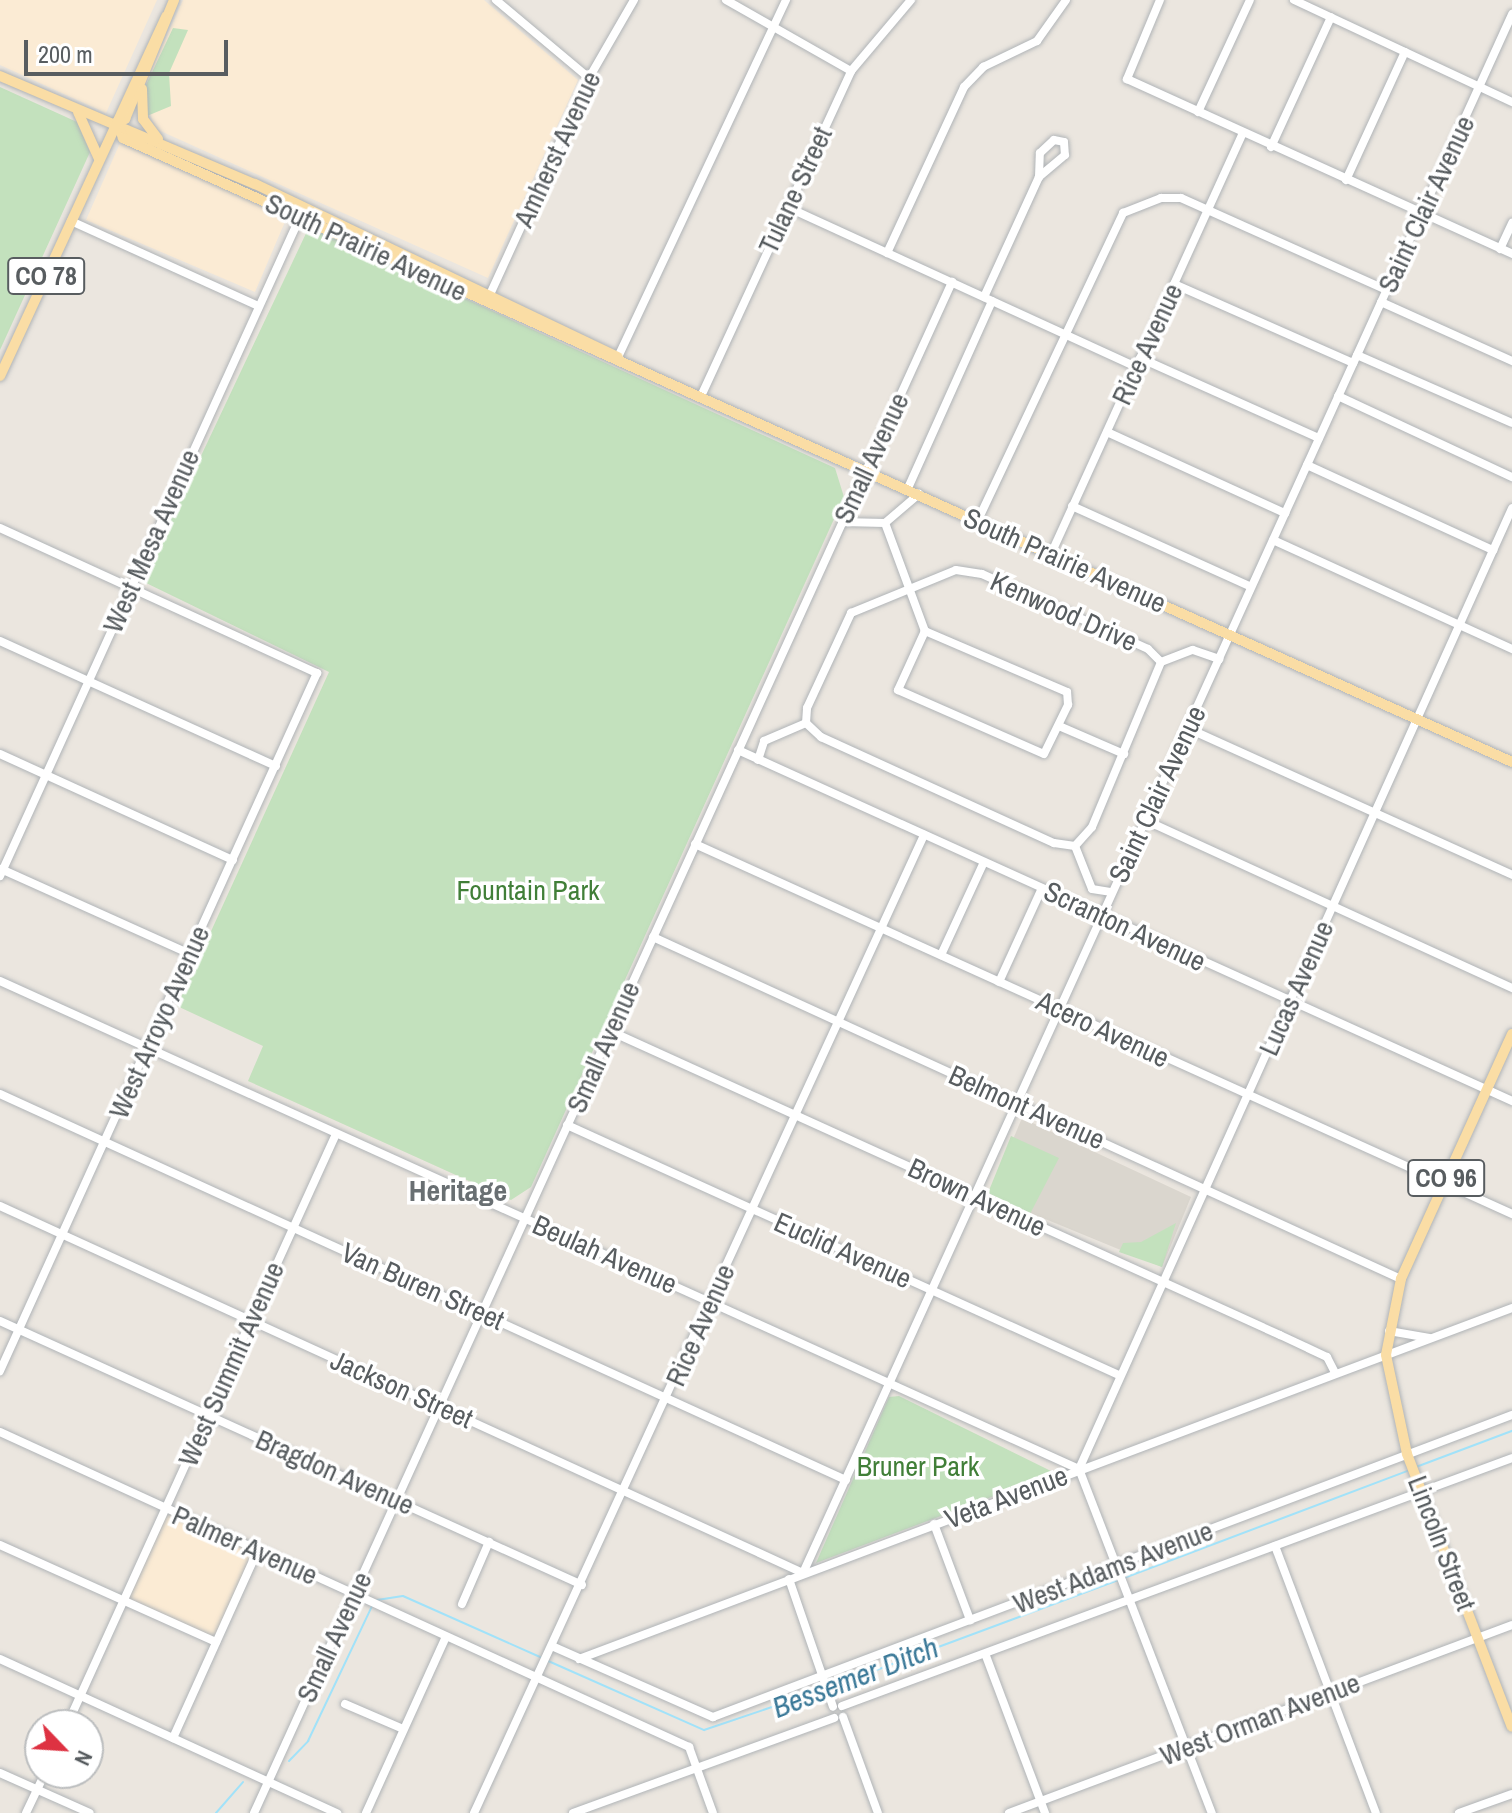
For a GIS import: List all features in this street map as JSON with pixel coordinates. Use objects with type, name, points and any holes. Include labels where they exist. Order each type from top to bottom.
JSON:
[{"type":"main road","name":"CO 78","points":[[117,127],[174,0]]},
{"type":"main road","name":"CO 78","points":[[0,376],[99,160],[142,81],[166,16]]},
{"type":"main road","name":"South Prairie Avenue","points":[[0,76],[77,111],[162,143],[303,212],[618,357],[1512,762]]},
{"type":"main road","points":[[142,81],[143,119],[162,143]]},
{"type":"main road","points":[[77,111],[99,160]]},
{"type":"main road","name":"South Prairie Avenue","points":[[117,127],[123,138],[303,212]]},
{"type":"main road","name":"CO 96","points":[[1386,1355],[1387,1330],[1401,1279],[1512,1034]]},
{"type":"main road","name":"Lincoln Street","points":[[1386,1355],[1409,1458],[1512,1727]]},
{"type":"street","points":[[496,0],[589,78]]},
{"type":"street","name":"Amherst Avenue","points":[[489,297],[589,78],[634,0]]},
{"type":"street","points":[[726,0],[851,71]]},
{"type":"street","points":[[618,357],[770,24],[786,0]]},
{"type":"street","name":"Tulane Street","points":[[702,394],[851,71],[911,0]]},
{"type":"street","points":[[887,253],[964,87],[983,67],[1037,41],[1066,0]]},
{"type":"street","points":[[1160,0],[1127,79],[1242,134],[1512,254]]},
{"type":"street","points":[[1198,112],[1250,0]]},
{"type":"street","points":[[1294,0],[1512,102]]},
{"type":"street","name":"Saint Clair Avenue","points":[[803,1573],[1512,14]]},
{"type":"street","points":[[1271,147],[1331,17]]},
{"type":"street","points":[[1346,180],[1405,52]]},
{"type":"street","name":"Rice Avenue","points":[[1051,554],[1242,134]]},
{"type":"street","points":[[908,488],[1039,177],[1044,148],[1064,142],[1065,155],[1039,177]]},
{"type":"street","points":[[978,520],[1063,333],[1123,213],[1173,197],[1208,209],[1387,290]]},
{"type":"street","points":[[787,207],[1063,333],[1319,438]]},
{"type":"street","name":"West Mesa Avenue","points":[[1,871],[303,212]]},
{"type":"street","points":[[71,221],[258,306]]},
{"type":"street","points":[[1500,249],[1512,223]]},
{"type":"street","name":"Small Avenue","points":[[254,1813],[952,282]]},
{"type":"street","points":[[1174,284],[1512,423]]},
{"type":"street","points":[[1381,302],[1512,361]]},
{"type":"street","points":[[1338,396],[1512,477]]},
{"type":"street","points":[[1107,432],[1285,513]]},
{"type":"street","points":[[1307,465],[1493,550]]},
{"type":"street","points":[[842,522],[885,523],[919,494]]},
{"type":"street","points":[[1072,506],[1251,587]]},
{"type":"street","name":"Lucas Avenue","points":[[1079,1469],[1512,508]]},
{"type":"street","points":[[885,523],[925,631],[1063,689],[1069,700],[1048,750],[1036,755],[902,694],[899,679],[925,631]]},
{"type":"street","points":[[0,528],[130,589]]},
{"type":"street","points":[[1501,531],[1512,536]]},
{"type":"street","points":[[1273,540],[1512,649]]},
{"type":"street","name":"Kenwood Drive","points":[[806,723],[851,613],[909,587],[976,571],[1148,649],[1161,662]]},
{"type":"street","name":"West Arroyo Avenue","points":[[0,1371],[317,673],[130,589]]},
{"type":"street","points":[[0,641],[276,766]]},
{"type":"street","name":"Kenwood Drive","points":[[1075,846],[1092,827],[1161,662],[1193,650],[1219,659]]},
{"type":"street","points":[[758,760],[764,741],[806,723],[937,790],[1075,846],[1092,889]]},
{"type":"street","points":[[1059,726],[1124,754]]},
{"type":"street","points":[[748,728],[764,741]]},
{"type":"street","points":[[1187,728],[1512,875]]},
{"type":"street","name":"Scranton Avenue","points":[[738,750],[1512,1101]]},
{"type":"street","points":[[0,754],[233,860]]},
{"type":"street","points":[[1145,820],[1512,988]]},
{"type":"street","name":"Rice Avenue","points":[[474,1813],[554,1647],[924,835]]},
{"type":"street","name":"Acero Avenue","points":[[695,844],[1512,1214]]},
{"type":"street","points":[[941,955],[984,862]]},
{"type":"street","points":[[1,871],[190,954]]},
{"type":"street","points":[[999,982],[1042,888]]},
{"type":"street","points":[[1092,889],[1112,892]]},
{"type":"street","points":[[1080,906],[1092,889]]},
{"type":"street","name":"Belmont Avenue","points":[[653,937],[1401,1279]]},
{"type":"street","name":"Beulah Avenue","points":[[0,981],[1079,1469]]},
{"type":"street","name":"Brown Avenue","points":[[610,1031],[1327,1357],[1335,1373]]},
{"type":"street","name":"Van Buren Street","points":[[0,1094],[668,1396],[846,1480]]},
{"type":"street","name":"Euclid Avenue","points":[[567,1125],[1119,1375]]},
{"type":"street","name":"West Summit Avenue","points":[[74,1709],[336,1134]]},
{"type":"street","name":"Jackson Street","points":[[0,1206],[803,1573]]},
{"type":"street","name":"Veta Avenue","points":[[579,1659],[1512,1308]]},
{"type":"street","name":"Bragdon Avenue","points":[[0,1321],[582,1585]]},
{"type":"street","name":"Veta Avenue","points":[[1387,1330],[1434,1337]]},
{"type":"street","name":"West Adams Avenue","points":[[579,1659],[713,1717],[826,1680],[970,1620],[1409,1458],[1512,1415]]},
{"type":"street","name":"Palmer Avenue","points":[[0,1432],[689,1747],[697,1768]]},
{"type":"street","name":"West Adams Avenue","points":[[573,1813],[822,1719],[837,1709],[1133,1601],[1421,1488],[1512,1458]]},
{"type":"street","points":[[1079,1469],[1133,1601],[1212,1813]]},
{"type":"street","points":[[934,1524],[970,1620]]},
{"type":"street","points":[[462,1604],[489,1542]]},
{"type":"street","points":[[0,1545],[216,1642]]},
{"type":"street","points":[[1275,1546],[1376,1813]]},
{"type":"street","points":[[173,1738],[258,1550]]},
{"type":"street","points":[[789,1579],[878,1813]]},
{"type":"street","name":"West Orman Avenue","points":[[1009,1813],[1512,1625]]},
{"type":"street","points":[[366,1813],[446,1637]]},
{"type":"street","points":[[554,1647],[579,1659]]},
{"type":"street","points":[[986,1656],[1045,1813]]},
{"type":"street","points":[[0,1659],[337,1813]]},
{"type":"street","points":[[345,1704],[403,1729]]},
{"type":"street","points":[[697,1768],[713,1813]]},
{"type":"street","points":[[0,1773],[24,1783]]},
{"type":"street","points":[[26,1813],[37,1789],[90,1813]]},
{"type":"street","points":[[1459,1813],[1512,1794]]},
{"type":"shaded area","points":[[0,0],[157,0],[106,113],[0,65]]},
{"type":"shaded area","points":[[183,0],[484,0],[578,80],[488,278],[156,129],[144,100],[148,77]]},
{"type":"shaded area","points":[[120,143],[287,217],[255,292],[86,220]]},
{"type":"shaded area","points":[[1022,1118],[1191,1197],[1162,1267],[989,1196]]},
{"type":"shaded area","points":[[165,1509],[258,1550],[216,1642],[123,1601]]},
{"type":"green space","points":[[173,28],[188,30],[169,73],[171,106],[147,116],[145,87]]},
{"type":"green space","points":[[0,87],[77,122],[90,152],[0,350]]},
{"type":"green space","name":"Fountain Park","points":[[309,227],[835,468],[844,497],[531,1187],[511,1200],[248,1081],[263,1046],[177,1006],[329,672],[142,581]]},
{"type":"green space","points":[[1011,1136],[1059,1158],[1030,1214],[988,1193]]},
{"type":"green space","points":[[1176,1223],[1162,1267],[1119,1252],[1123,1243],[1141,1242]]},
{"type":"green space","name":"Bruner Park","points":[[899,1396],[1055,1473],[816,1563],[889,1397]]},
{"type":"waterway","name":"Bessemer Ditch","points":[[1416,1467],[1512,1431]]},
{"type":"waterway","name":"Bessemer Ditch","points":[[1124,1578],[1410,1470]]},
{"type":"waterway","name":"Bessemer Ditch","points":[[828,1688],[1118,1580]]},
{"type":"waterway","name":"Bessemer Ditch","points":[[377,1600],[403,1596],[540,1657]]},
{"type":"waterway","name":"Bessemer Ditch","points":[[289,1761],[308,1741],[373,1604]]},
{"type":"waterway","name":"Bessemer Ditch","points":[[546,1660],[704,1730],[822,1690]]},
{"type":"waterway","name":"Bessemer Ditch","points":[[216,1813],[243,1782]]},
{"type":"district","name":"Heritage","points":[[458,1190]]}]
